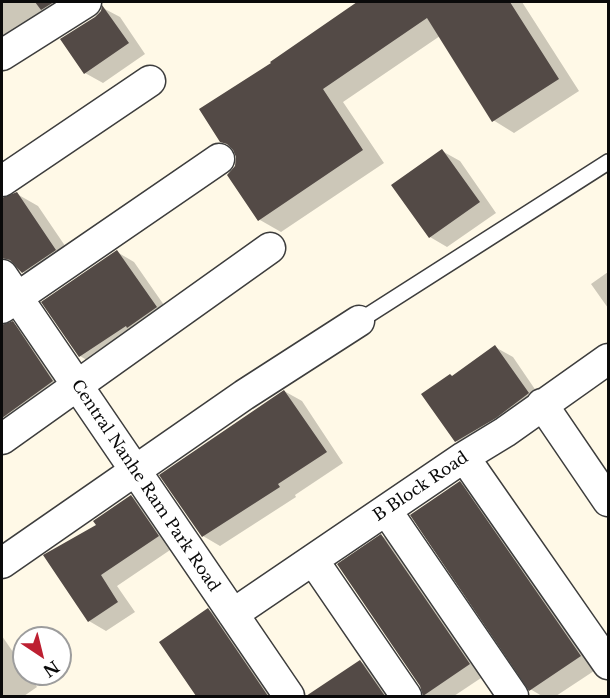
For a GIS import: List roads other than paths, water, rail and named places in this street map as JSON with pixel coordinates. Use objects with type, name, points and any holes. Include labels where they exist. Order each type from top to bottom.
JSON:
[{"type":"street","points":[[2,55],[86,2]]},
{"type":"street","points":[[2,181],[150,81]]},
{"type":"street","points":[[7,293],[219,159]]},
{"type":"street","points":[[2,439],[270,248]]},
{"type":"street","name":"Central Nanhe Ram Park Road","points":[[7,293],[78,387],[289,696]]},
{"type":"street","points":[[2,563],[244,395],[359,321]]},
{"type":"street","name":"B Block Road","points":[[233,615],[464,457],[505,432],[609,359]]},
{"type":"street","points":[[542,404],[609,501]]},
{"type":"street","points":[[464,457],[609,664]]},
{"type":"street","points":[[386,510],[513,696]]},
{"type":"street","points":[[313,560],[406,696]]},
{"type":"lane","points":[[359,321],[609,162]]}]
